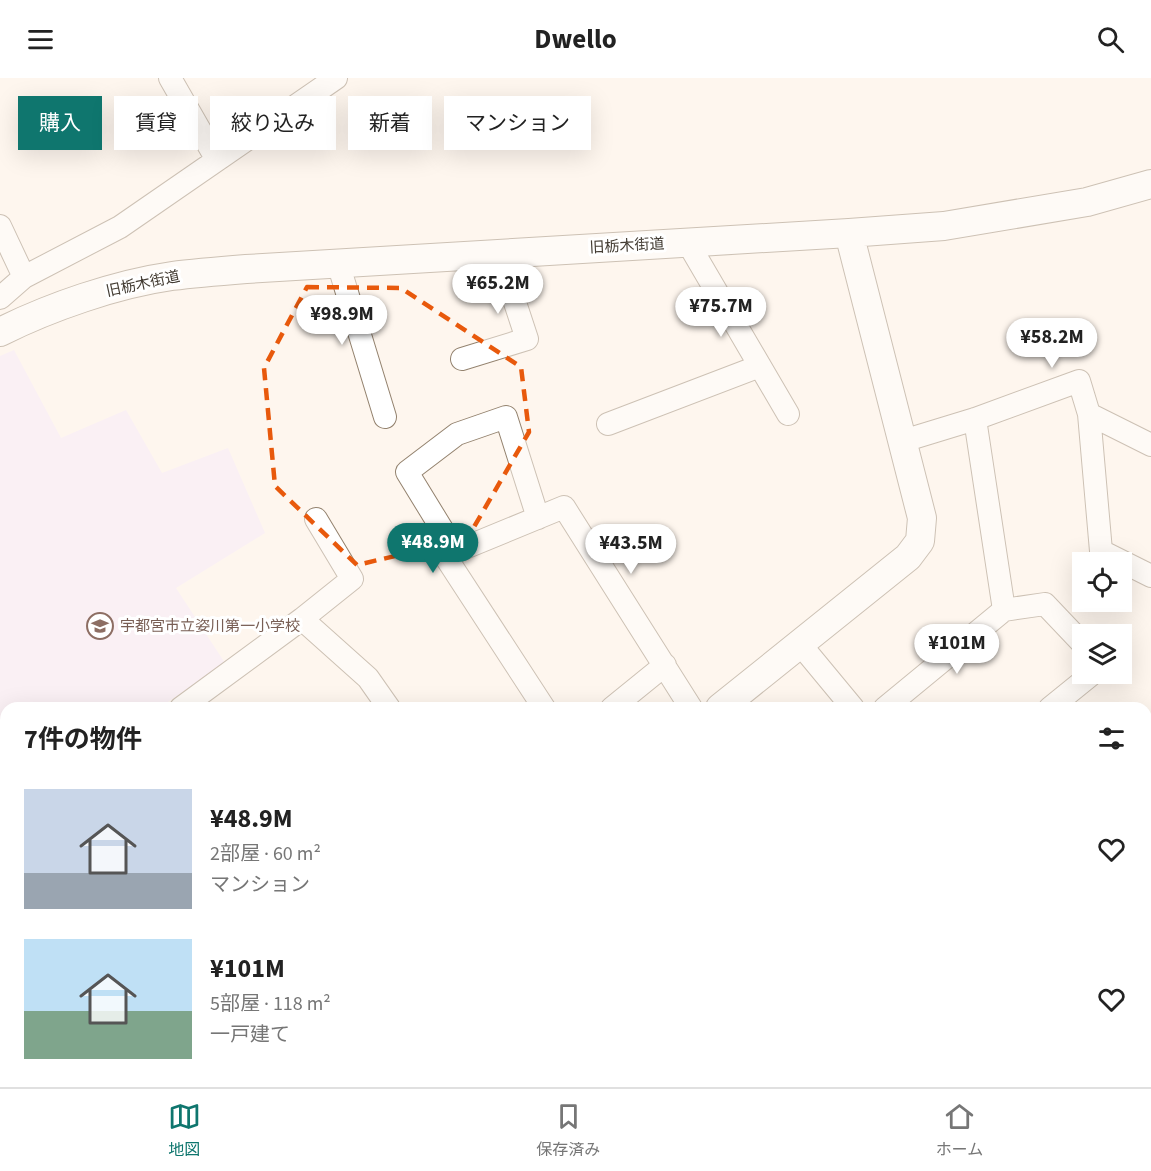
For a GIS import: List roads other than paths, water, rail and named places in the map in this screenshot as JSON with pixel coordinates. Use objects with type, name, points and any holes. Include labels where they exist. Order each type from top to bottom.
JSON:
[{"type":"street","points":[[170,78],[217,160]]},
{"type":"street","points":[[0,298],[24,277],[120,227],[336,78]]},
{"type":"street","name":"旧栃木街道","points":[[0,332],[35,315],[112,290],[170,276],[338,263],[944,226],[1087,202],[1151,184]]},
{"type":"street","points":[[0,226],[24,277]]},
{"type":"street","points":[[728,702],[908,557],[921,541],[922,518],[849,233]]},
{"type":"street","points":[[688,243],[788,414]]},
{"type":"street","points":[[462,358],[527,339],[499,254]]},
{"type":"street","points":[[338,263],[385,417]]},
{"type":"street","points":[[608,424],[760,366]]},
{"type":"street","points":[[903,441],[975,420],[1079,381],[1089,414],[1101,551],[1151,576]]},
{"type":"street","points":[[1089,414],[1151,445]]},
{"type":"street","points":[[456,552],[407,472],[457,434],[506,417],[538,518]]},
{"type":"street","points":[[975,420],[1004,610]]},
{"type":"street","points":[[540,702],[446,556],[564,507],[688,702]]},
{"type":"street","points":[[195,702],[352,579],[316,519]]},
{"type":"street","points":[[892,702],[1004,610],[1045,604],[1072,632]]},
{"type":"street","points":[[302,619],[368,678],[385,702]]},
{"type":"street","points":[[800,644],[847,702]]},
{"type":"street","points":[[619,702],[665,665]]},
{"type":"street","points":[[1057,702],[1080,684]]},
{"type":"place","name":"宇都宮市立姿川第一小学校","points":[[100,626]]}]
